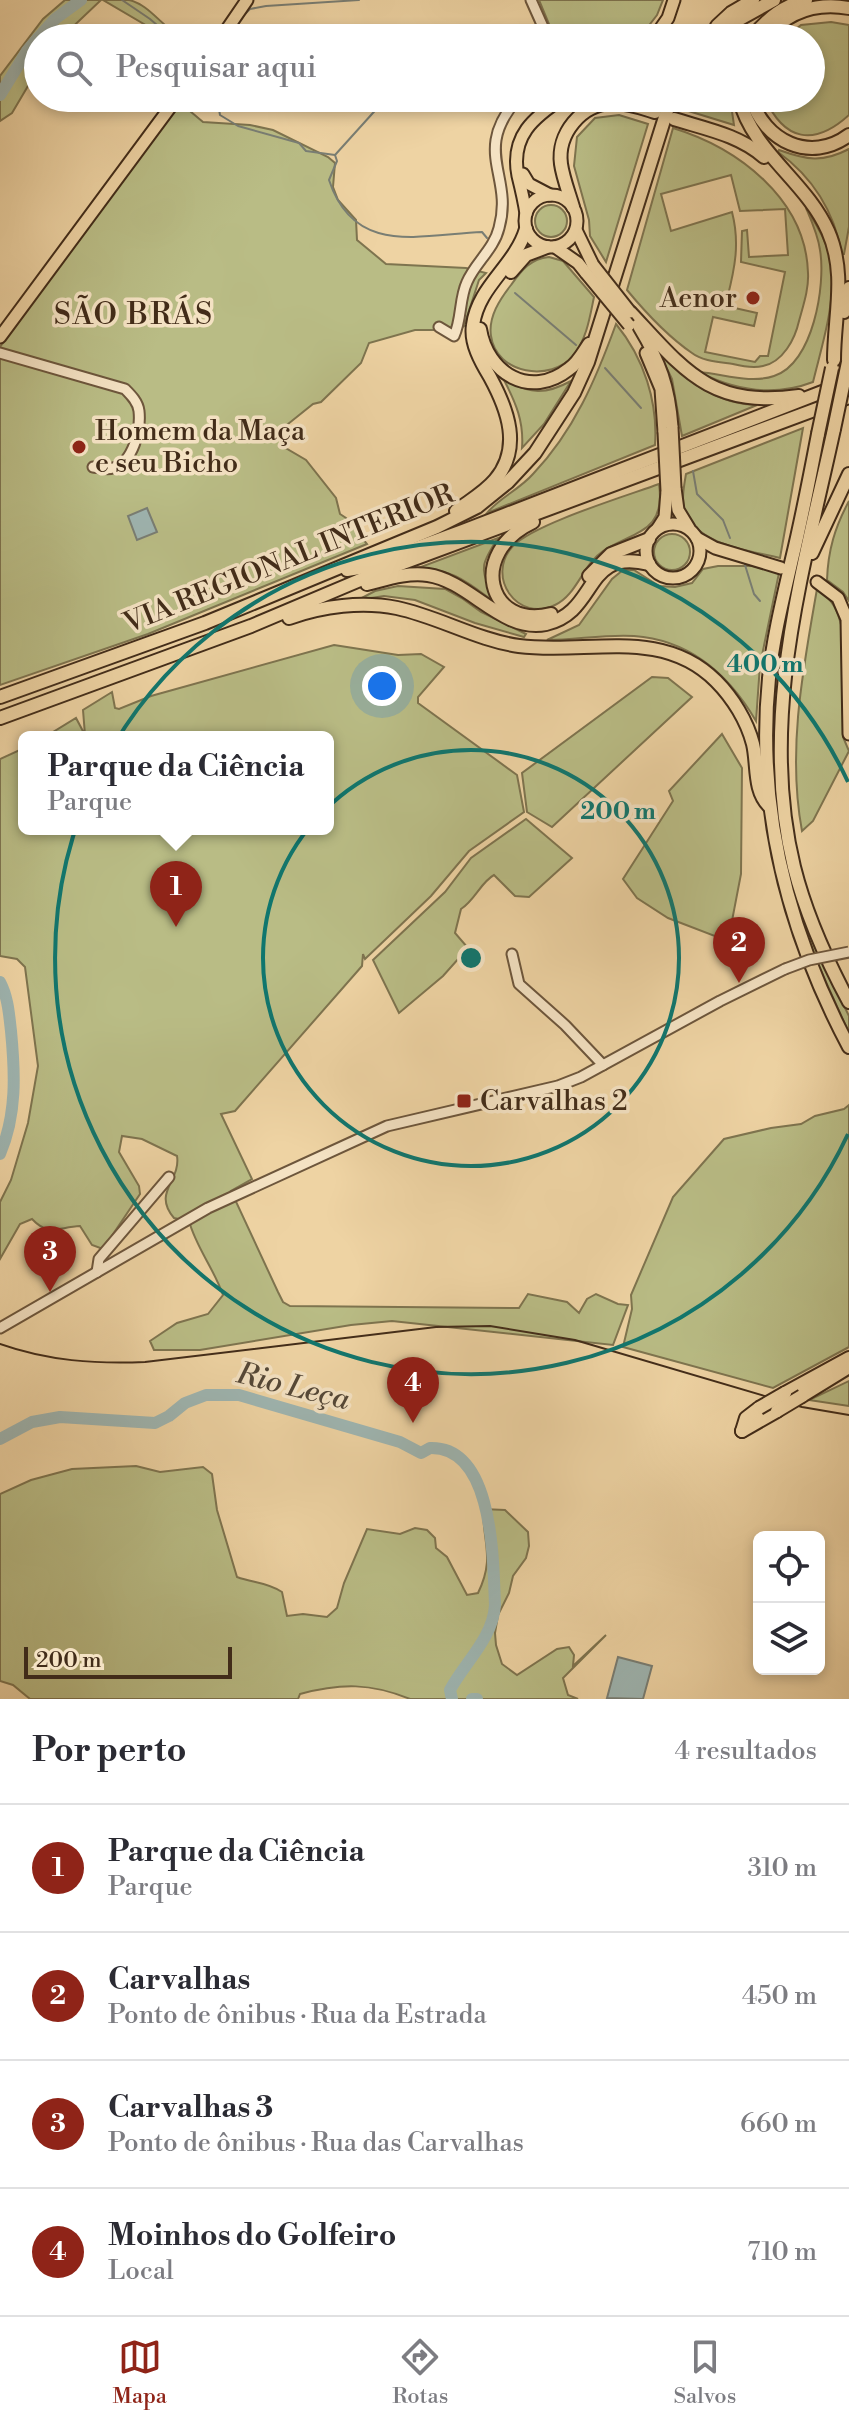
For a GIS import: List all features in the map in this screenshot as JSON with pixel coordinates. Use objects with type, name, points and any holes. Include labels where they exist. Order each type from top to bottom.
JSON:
[{"type":"highway","points":[[719,24],[753,0]]},
{"type":"highway","points":[[729,24],[774,0]]},
{"type":"highway","points":[[763,24],[787,7],[806,0]]},
{"type":"highway","points":[[780,24],[798,12],[827,6],[849,8]]},
{"type":"highway","points":[[573,207],[561,164],[561,147],[570,126],[586,112]]},
{"type":"highway","name":"VIA REGIONAL INTERIOR","points":[[0,697],[205,623],[437,527],[477,507],[508,482],[535,453],[574,393],[600,329],[667,112]]},
{"type":"highway","points":[[744,112],[751,129],[821,217],[833,247],[840,289],[834,326],[833,364]]},
{"type":"highway","points":[[757,112],[762,123],[785,142],[814,148],[828,146],[849,135]]},
{"type":"highway","points":[[674,119],[750,145],[794,182]]},
{"type":"highway","points":[[437,527],[487,488],[504,467],[510,443],[508,413],[482,364],[472,329],[475,311],[485,290],[515,254],[526,229]]},
{"type":"highway","points":[[551,247],[526,255],[492,293],[483,311],[480,327],[485,350],[503,372],[517,379],[541,382],[566,372],[600,329]]},
{"type":"highway","points":[[849,288],[769,677],[765,765],[776,850],[796,927],[820,988],[849,1047]]},
{"type":"highway","points":[[629,318],[674,361],[711,386],[759,399],[814,394]]},
{"type":"highway","points":[[849,358],[788,648],[781,701],[780,750],[784,812],[795,870],[820,944],[849,1002]]},
{"type":"highway","points":[[325,573],[365,567],[849,381]]},
{"type":"highway","name":"VIA REGIONAL INTERIOR","points":[[0,718],[251,626],[393,566],[849,397]]},
{"type":"highway","points":[[804,571],[849,474]]},
{"type":"highway","points":[[588,496],[523,526],[497,551],[493,560],[493,584],[497,594],[512,609],[541,616],[563,608],[600,562],[653,535]]},
{"type":"highway","points":[[333,592],[395,577],[430,575],[463,587],[520,622],[542,625],[569,613],[614,562],[633,560],[649,564]]},
{"type":"highway","points":[[251,626],[275,623],[323,608],[371,606],[397,608],[519,646],[629,645],[663,650],[679,656],[715,679],[730,697],[752,742],[760,796],[769,806]]},
{"type":"highway","points":[[848,1363],[802,1396],[742,1431],[746,1418],[759,1408],[848,1363]]},
{"type":"main road","points":[[231,24],[247,0]]},
{"type":"main road","points":[[664,24],[674,0]]},
{"type":"main road","points":[[0,337],[167,112]]},
{"type":"main road","points":[[543,112],[532,120],[521,138],[517,163],[526,229],[531,238],[590,269]]},
{"type":"main road","points":[[517,163],[529,184],[567,200],[573,207],[576,230],[590,269],[629,318],[663,371],[670,397],[671,489],[665,517],[646,548],[649,564],[662,576],[680,578],[699,561],[716,555],[734,554]]},
{"type":"main road","points":[[526,214],[535,201],[550,195]]},
{"type":"main road","points":[[551,247],[568,242],[576,230]]},
{"type":"main road","points":[[671,489],[678,510],[699,545],[699,561]]},
{"type":"main road","points":[[653,535],[663,526],[678,525],[715,548],[781,568]]},
{"type":"main road","points":[[817,582],[838,598],[847,619],[849,734]]},
{"type":"street","points":[[531,0],[542,24]]},
{"type":"street","points":[[439,327],[454,336],[464,287],[500,227],[502,207],[493,145],[506,112]]},
{"type":"street","points":[[0,353],[125,389],[134,398],[139,410],[130,455],[122,464],[110,469],[93,467]]},
{"type":"street","points":[[1,1327],[208,1208],[387,1126],[558,1086],[785,969],[809,960],[849,952]]},
{"type":"street","points":[[512,954],[519,984],[565,1025],[603,1065]]},
{"type":"street","points":[[97,1272],[99,1259],[169,1177]]},
{"type":"green space","points":[[65,0],[101,0],[76,24],[39,24]]},
{"type":"green space","points":[[103,0],[137,3],[164,24],[144,24]]},
{"type":"green space","points":[[539,0],[663,0],[650,24],[549,24]]},
{"type":"green space","points":[[831,22],[849,25],[849,115],[824,132],[801,135],[781,123],[773,112],[825,112],[825,24],[811,24]]},
{"type":"green space","points":[[24,44],[24,93],[12,113],[0,121],[0,76]]},
{"type":"green space","points":[[170,112],[191,112],[203,122],[273,130],[328,157],[335,163],[333,187],[338,200],[356,220],[357,240],[386,264],[466,268],[486,273],[479,280],[464,326],[457,330],[415,330],[369,343],[361,363],[321,402],[313,404],[283,428],[280,438],[284,447],[306,460],[336,498],[340,514],[367,544],[148,634],[0,685],[0,347]]},
{"type":"green space","points":[[692,112],[732,112],[734,125]]},
{"type":"green space","points":[[619,115],[648,124],[606,262],[590,236],[589,220],[574,166],[577,137],[595,118]]},
{"type":"green space","points":[[673,128],[721,149],[764,180],[782,200],[804,246],[808,285],[797,328],[782,355],[763,366],[711,361],[696,356],[665,332],[627,290]],"holes":[[[731,175],[740,211],[785,209],[788,255],[749,257],[747,230],[742,231],[741,262],[785,272],[768,356],[760,356],[755,362],[705,352],[713,317],[754,326],[757,313],[717,304],[719,298],[727,299],[734,266],[736,234],[732,212],[671,231],[661,194]]]},
{"type":"green space","points":[[849,149],[849,227],[842,254],[828,210],[812,184],[778,152],[822,158]]},
{"type":"green space","points":[[551,205],[562,210],[567,221],[562,232],[551,237],[540,232],[535,221],[540,210]]},
{"type":"green space","points":[[806,208],[828,250],[832,279],[827,324],[813,382],[784,389],[755,390],[727,384],[699,372],[746,379],[765,378],[787,369],[798,356],[814,322],[821,283],[819,244]]},
{"type":"green space","points":[[549,257],[563,261],[594,297],[591,312],[578,348],[564,364],[552,369],[526,370],[513,366],[495,349],[491,322],[499,302],[523,270],[537,260]]},
{"type":"green space","points":[[616,324],[634,351],[647,381],[654,413],[655,445],[487,513],[528,479],[560,440],[592,384]]},
{"type":"green space","points":[[660,354],[704,390],[729,401],[757,405],[682,436],[672,379]]},
{"type":"green space","points":[[504,380],[538,391],[553,389],[571,381],[544,424],[522,448],[518,413]]},
{"type":"green space","points":[[803,428],[780,558],[726,545],[701,532],[692,523],[683,503],[686,474]]},
{"type":"green space","points":[[659,484],[660,500],[653,521],[637,534],[596,557],[563,600],[541,609],[528,608],[509,594],[502,570],[513,546],[560,520]]},
{"type":"green space","points":[[849,501],[849,601],[827,580],[833,539]]},
{"type":"green space","points":[[672,534],[685,539],[690,552],[685,565],[672,570],[659,565],[654,552],[659,539]]},
{"type":"green space","points":[[498,538],[484,569],[493,601],[449,574],[419,571],[418,568]]},
{"type":"green space","points":[[753,566],[779,573],[760,665],[756,721],[720,675],[673,644],[634,636],[547,640],[579,625],[612,579],[623,570],[634,570],[659,586],[675,587],[692,583],[703,569]]},
{"type":"green space","points":[[398,586],[445,589],[481,612],[526,634],[524,637],[475,623],[415,600],[384,596],[358,600],[375,591]]},
{"type":"green space","points":[[817,589],[834,606],[842,629],[843,737],[849,751],[813,821],[802,831],[796,740]]},
{"type":"green space","points":[[334,645],[398,655],[421,654],[444,667],[418,697],[418,703],[517,775],[524,812],[469,851],[431,896],[365,959],[363,954],[362,966],[235,1111],[221,1114],[252,1179],[231,1191],[283,1302],[290,1306],[519,1308],[528,1294],[567,1302],[579,1313],[587,1299],[596,1294],[628,1305],[613,1345],[392,1321],[200,1350],[154,1350],[150,1341],[177,1323],[208,1314],[223,1295],[189,1221],[174,1218],[168,1209],[166,1194],[175,1173],[177,1156],[142,1139],[122,1136],[119,1152],[139,1186],[140,1194],[103,1249],[92,1245],[80,1226],[54,1230],[38,1225],[32,1219],[20,1224],[0,1259],[0,1202],[11,1180],[28,1123],[38,1066],[25,967],[17,959],[0,956],[0,759],[18,751],[18,835],[334,835],[334,731],[85,731],[83,710],[112,692],[115,708],[119,709],[151,696]]},
{"type":"green space","points":[[652,677],[668,678],[692,697],[552,827],[527,812],[522,773]]},
{"type":"green space","points":[[76,718],[83,731],[55,731]]},
{"type":"green space","points":[[722,734],[742,768],[741,874],[726,952],[715,936],[668,918],[637,898],[623,879],[673,801],[669,791]]},
{"type":"green space","points":[[526,819],[572,858],[529,897],[515,896],[494,875],[489,878],[461,909],[455,933],[468,948],[443,976],[399,1013],[373,960],[445,892],[471,858]]},
{"type":"green space","points":[[787,871],[812,940],[849,1016],[849,1033],[812,951]]},
{"type":"green space","points":[[849,1105],[849,1347],[773,1388],[623,1347],[632,1309],[631,1295],[673,1197],[724,1139],[801,1124]]},
{"type":"green space","points":[[849,1381],[849,1406],[809,1400]]},
{"type":"green space","points":[[136,1466],[160,1472],[203,1467],[212,1474],[217,1510],[237,1577],[282,1592],[287,1616],[327,1617],[337,1608],[367,1529],[400,1534],[415,1528],[427,1530],[435,1538],[436,1548],[447,1557],[467,1595],[478,1593],[487,1560],[483,1509],[505,1510],[528,1532],[529,1546],[498,1615],[495,1633],[502,1664],[517,1675],[557,1649],[569,1647],[574,1655],[573,1666],[606,1635],[563,1678],[568,1695],[578,1699],[410,1699],[356,1686],[315,1690],[300,1694],[298,1699],[30,1699],[13,1685],[0,1681],[0,1494],[31,1480],[72,1469]]},
{"type":"water","points":[[147,508],[157,532],[137,540],[128,516]]},
{"type":"water","points":[[618,1657],[652,1666],[643,1699],[607,1698]]},
{"type":"waterway","name":"Rio Leça","points":[[51,24],[81,0]]},
{"type":"waterway","points":[[122,0],[156,24]]},
{"type":"waterway","points":[[241,18],[250,9],[266,6],[359,0]]},
{"type":"waterway","name":"Rio Leça","points":[[0,95],[24,56]]},
{"type":"waterway","points":[[219,112],[238,126],[299,143],[306,151],[335,155],[374,112]]},
{"type":"waterway","points":[[335,155],[337,161],[329,180],[340,204],[355,221],[372,231],[412,237],[482,232],[487,238]]},
{"type":"waterway","points":[[515,293],[576,345]]},
{"type":"waterway","points":[[605,368],[641,408]]},
{"type":"waterway","points":[[693,471],[697,494],[723,520],[730,538]]},
{"type":"waterway","points":[[745,565],[754,594],[760,601]]},
{"type":"waterway","name":"Rio Leça","points":[[0,982],[9,1012],[14,1078],[12,1109],[0,1154]]},
{"type":"waterway","name":"Rio Leça","points":[[0,1439],[32,1422],[60,1417],[155,1423],[185,1403],[206,1395],[239,1395],[400,1442],[421,1453],[430,1448],[451,1452],[467,1465],[486,1509],[495,1605],[484,1639],[450,1690],[452,1699]]},
{"type":"waterway","name":"Rio Leça","points":[[472,1699],[477,1699]]},
{"type":"tram line","points":[[0,1344],[72,1360],[145,1362],[436,1327],[490,1326],[575,1340],[802,1407],[849,1415]]},
{"type":"place","name":"Aenor","points":[[753,298]]},
{"type":"place","name":"Homem da Maça e seu Bicho","points":[[79,447]]},
{"type":"place","name":"Parque da Ciência","points":[[176,927]]},
{"type":"place","name":"Carvalhas","points":[[739,983]]},
{"type":"place","name":"Carvalhas 2","points":[[464,1101]]},
{"type":"place","name":"Carvalhas 3","points":[[50,1292]]},
{"type":"place","name":"Moinhos do Golfeiro","points":[[413,1423]]},
{"type":"district","name":"SÃO BRÁS","points":[[134,315]]}]
